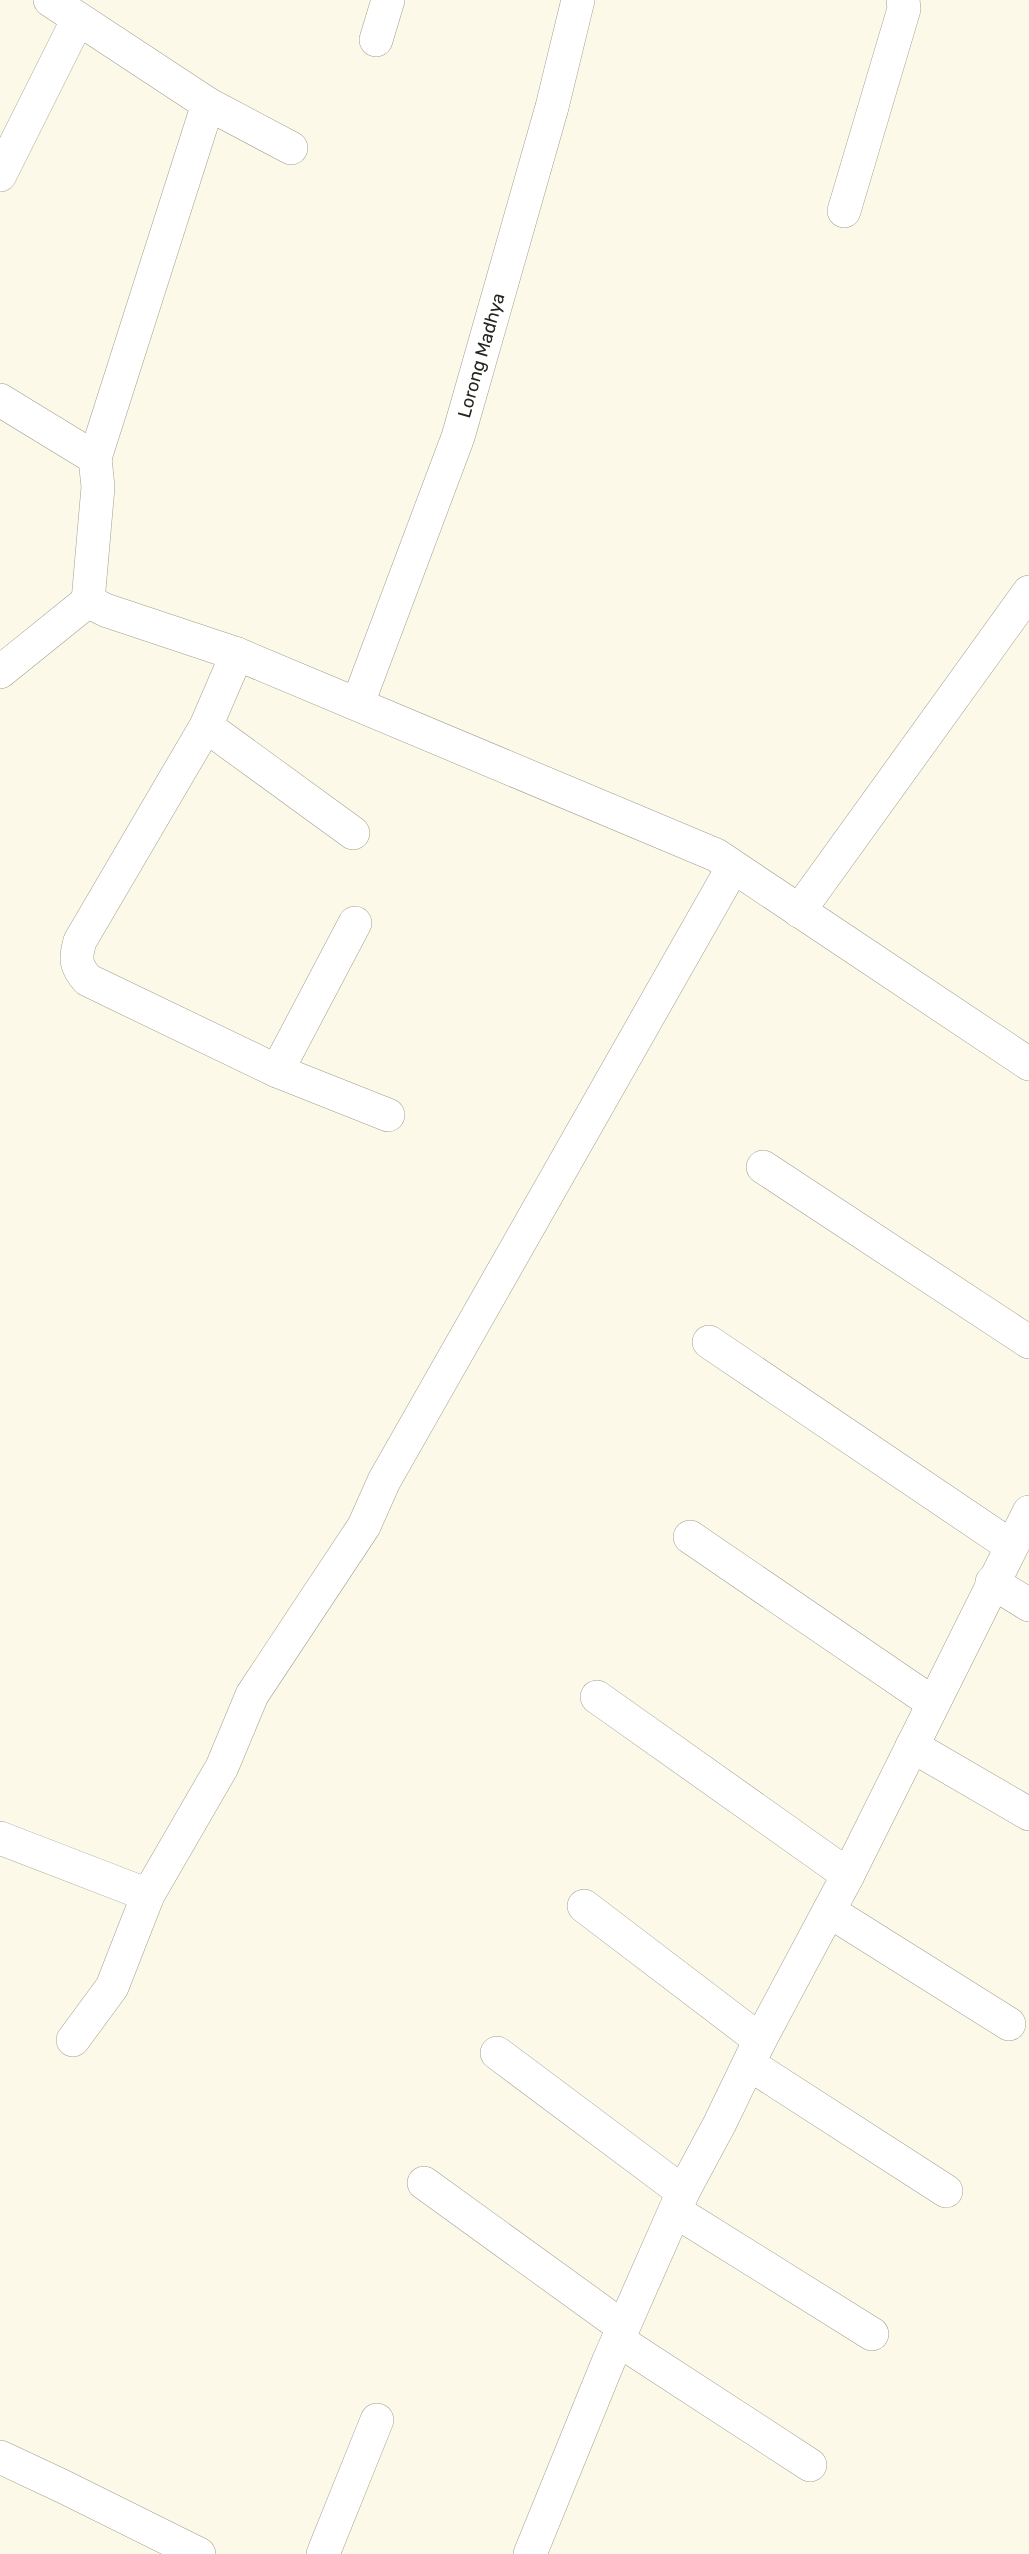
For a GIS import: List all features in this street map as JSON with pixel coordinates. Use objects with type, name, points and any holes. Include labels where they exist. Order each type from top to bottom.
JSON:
[{"type":"street","points":[[50,0],[208,104],[291,147]]},
{"type":"street","points":[[376,40],[388,0]]},
{"type":"street","name":"Lorong Madhya","points":[[358,703],[458,437],[549,117],[578,0]]},
{"type":"street","points":[[844,211],[904,9],[903,0]]},
{"type":"street","points":[[0,175],[78,19]]},
{"type":"street","points":[[0,672],[88,601],[98,487],[95,458],[208,104]]},
{"type":"street","points":[[0,400],[95,458]]},
{"type":"street","points":[[799,911],[1029,594]]},
{"type":"street","points":[[88,601],[105,610],[237,654],[716,855],[1029,1064]]},
{"type":"street","points":[[237,654],[206,726],[80,941],[75,957],[78,969],[88,980],[277,1071],[388,1115]]},
{"type":"street","points":[[206,726],[352,833]]},
{"type":"street","points":[[73,2040],[112,1987],[148,1895],[222,1767],[252,1695],[364,1526],[384,1481],[733,867]]},
{"type":"street","points":[[277,1071],[356,923]]},
{"type":"street","points":[[763,1167],[1029,1342]]},
{"type":"street","points":[[709,1342],[1011,1546]]},
{"type":"street","points":[[530,2554],[621,2334],[679,2202],[754,2052],[848,1875],[992,1582],[1029,1512]]},
{"type":"street","points":[[690,1537],[933,1703]]},
{"type":"street","points":[[992,1582],[1029,1605]]},
{"type":"street","points":[[597,1697],[848,1875]]},
{"type":"street","points":[[912,1746],[1029,1814]]},
{"type":"street","points":[[0,1838],[148,1895]]},
{"type":"street","points":[[584,1906],[754,2052],[946,2191]]},
{"type":"street","points":[[829,1911],[1009,2024]]},
{"type":"street","points":[[497,2053],[679,2202],[872,2334]]},
{"type":"street","points":[[424,2183],[621,2334],[810,2465]]},
{"type":"street","points":[[323,2554],[377,2420]]},
{"type":"street","points":[[0,2457],[199,2554]]}]
